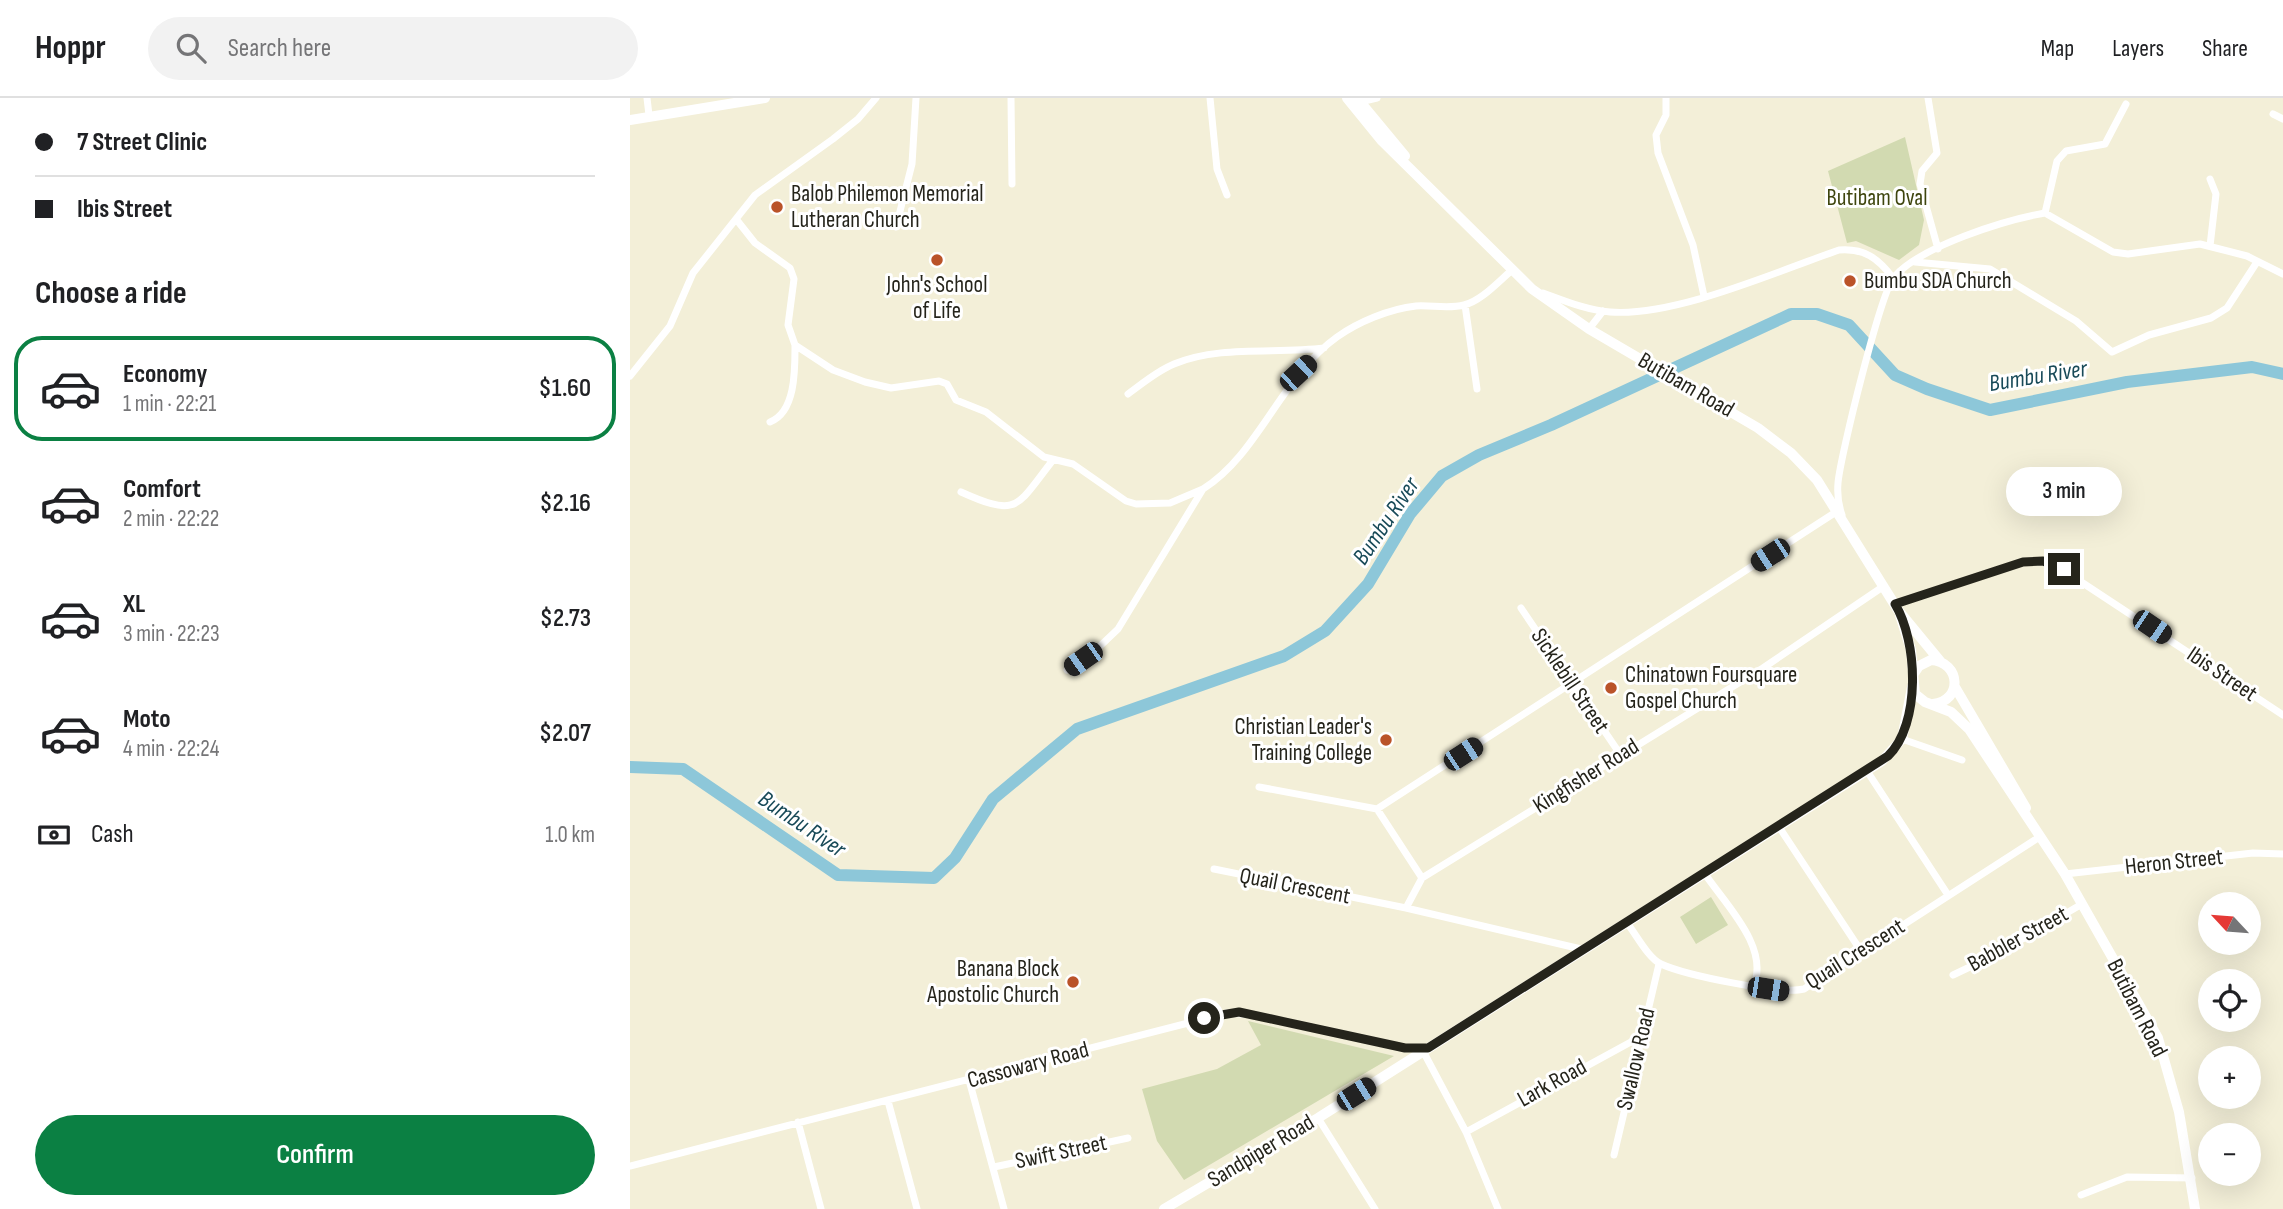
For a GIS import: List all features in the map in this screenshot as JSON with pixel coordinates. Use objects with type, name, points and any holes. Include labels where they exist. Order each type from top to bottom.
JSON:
[{"type":"main road","points":[[630,120],[765,98]]},
{"type":"main road","name":"Butibam Road","points":[[1352,100],[1381,141],[1532,289],[1604,339],[1758,428],[1791,453],[1817,480],[1897,607],[1940,661]]},
{"type":"main road","name":"Butibam Road","points":[[1897,607],[1909,640],[1912,682]]},
{"type":"main road","points":[[1907,718],[1929,703],[1945,700],[1955,687],[1954,673],[1940,661],[1923,663],[1912,682],[1929,703]]},
{"type":"main road","name":"Sandpiper Road","points":[[1164,1209],[1318,1118],[1581,949],[1867,771],[1888,756],[1902,738],[1912,682]]},
{"type":"main road","name":"Butibam Road","points":[[1955,687],[2158,1038],[2179,1112],[2195,1209]]},
{"type":"main road","name":"Butibam Road","points":[[1929,703],[1951,712],[1969,729],[2011,797],[2034,824]]},
{"type":"street","points":[[647,98],[649,116]]},
{"type":"street","points":[[630,376],[670,326],[693,273],[755,195],[858,119],[876,98]]},
{"type":"street","points":[[896,227],[912,164],[916,98]]},
{"type":"street","points":[[1012,98],[1012,184]]},
{"type":"street","points":[[1210,98],[1217,169],[1227,195]]},
{"type":"street","points":[[1352,100],[1377,98]]},
{"type":"street","points":[[1666,98],[1666,115],[1656,135],[1658,153],[1693,245],[1704,296]]},
{"type":"street","points":[[1928,98],[1937,153],[1922,171],[1920,184],[1938,249]]},
{"type":"street","points":[[2045,213],[2057,161],[2066,151],[2105,144],[2126,104]]},
{"type":"street","points":[[2273,114],[2283,119]]},
{"type":"street","points":[[2210,179],[2216,194],[2210,246]]},
{"type":"street","points":[[1845,526],[1837,500],[1838,482],[1861,385],[1893,278],[1914,262],[1977,229],[2045,213],[2113,252],[2129,254],[2173,247],[2210,246],[2283,273]]},
{"type":"street","points":[[736,219],[755,243],[790,268],[794,279],[788,325],[795,345],[795,365],[787,408],[780,418],[770,422]]},
{"type":"street","points":[[1532,289],[1585,308],[1603,311],[1667,308],[1845,249],[1865,252],[1880,260],[1893,278]]},
{"type":"street","points":[[1914,262],[1990,269],[2076,321],[2112,352],[2149,335],[2211,318],[2227,308],[2257,262]]},
{"type":"street","points":[[795,345],[833,370],[865,382],[891,388],[939,382],[947,384],[956,400],[986,412],[1044,457],[1073,464],[1116,495],[1136,505],[1170,503],[1216,481],[1243,452],[1298,373],[1325,348],[1354,327],[1387,313],[1415,306],[1465,305],[1511,271]]},
{"type":"street","points":[[1465,305],[1477,389]]},
{"type":"street","points":[[1589,329],[1603,311]]},
{"type":"street","points":[[1128,394],[1175,363],[1220,354],[1288,353],[1325,348]]},
{"type":"street","points":[[961,492],[992,506],[1010,506],[1025,496],[1053,460]]},
{"type":"street","points":[[1067,670],[1098,648],[1118,629],[1203,489]]},
{"type":"street","points":[[1259,787],[1377,809],[1836,512]]},
{"type":"street","name":"Ibis Street","points":[[1897,607],[2023,562],[2054,564],[2283,715]]},
{"type":"street","name":"Kingfisher Road","points":[[1406,908],[1422,878],[1763,668],[1884,586]]},
{"type":"street","name":"Sicklebill Street","points":[[1521,608],[1620,754]]},
{"type":"street","points":[[1902,738],[1962,760]]},
{"type":"street","points":[[1867,771],[1948,895]]},
{"type":"street","points":[[1377,809],[1422,878]]},
{"type":"street","points":[[1779,827],[1861,951]]},
{"type":"street","name":"Quail Crescent","points":[[1659,964],[1782,992],[1804,989],[2041,836]]},
{"type":"street","name":"Heron Street","points":[[2065,874],[2253,853],[2283,854]]},
{"type":"street","name":"Quail Crescent","points":[[1214,869],[1406,908],[1581,949]]},
{"type":"street","points":[[1705,874],[1754,948],[1759,971],[1753,987]]},
{"type":"street","name":"Babbler Street","points":[[1953,975],[1994,955],[2082,904]]},
{"type":"street","points":[[1626,923],[1659,964]]},
{"type":"street","name":"Swallow Road","points":[[1614,1155],[1659,964]]},
{"type":"street","name":"Cassowary Road","points":[[630,1166],[1239,1012],[1405,1048],[1426,1049]]},
{"type":"street","name":"Lark Road","points":[[1466,1132],[1640,1037]]},
{"type":"street","points":[[1426,1049],[1466,1132],[1498,1209]]},
{"type":"street","points":[[969,1080],[1004,1209]]},
{"type":"street","points":[[888,1101],[917,1209]]},
{"type":"street","points":[[1318,1118],[1375,1209]]},
{"type":"street","points":[[798,1122],[821,1209]]},
{"type":"street","name":"Swift Street","points":[[994,1167],[1128,1138]]},
{"type":"street","points":[[2081,1195],[2127,1177],[2192,1178]]},
{"type":"green space","name":"Butibam Oval","points":[[1905,137],[1924,220],[1919,245],[1899,260],[1856,241],[1847,243],[1828,171]]},
{"type":"green space","points":[[1711,897],[1728,925],[1696,944],[1680,917]]},
{"type":"green space","points":[[1248,1021],[1394,1056],[1184,1180],[1157,1141],[1142,1089],[1217,1069],[1261,1045]]},
{"type":"waterway","name":"Bumbu River","points":[[630,767],[683,769],[838,875],[934,878],[955,858],[993,799],[1077,729],[1284,656],[1325,631],[1368,584],[1410,514],[1442,476],[1479,455],[1551,425],[1791,314],[1817,314],[1849,325],[1895,375],[1990,410],[2127,382],[2252,367],[2283,374]]},
{"type":"place","name":"Balob Philemon Memorial Lutheran Church","points":[[777,207]]},
{"type":"place","name":"John's School of Life","points":[[937,260]]},
{"type":"place","name":"Bumbu SDA Church","points":[[1850,281]]},
{"type":"place","name":"Chinatown Foursquare Gospel Church","points":[[1611,688]]},
{"type":"place","name":"Christian Leader's Training College","points":[[1386,740]]},
{"type":"place","name":"Banana Block Apostolic Church","points":[[1073,982]]},
{"type":"route","points":[[1204,1018],[1239,1012],[1255,1014],[1405,1048],[1428,1048],[1888,756],[1902,738],[1912,687],[1909,640],[1895,604],[1921,593],[2023,562],[2043,561],[2064,569]]}]
